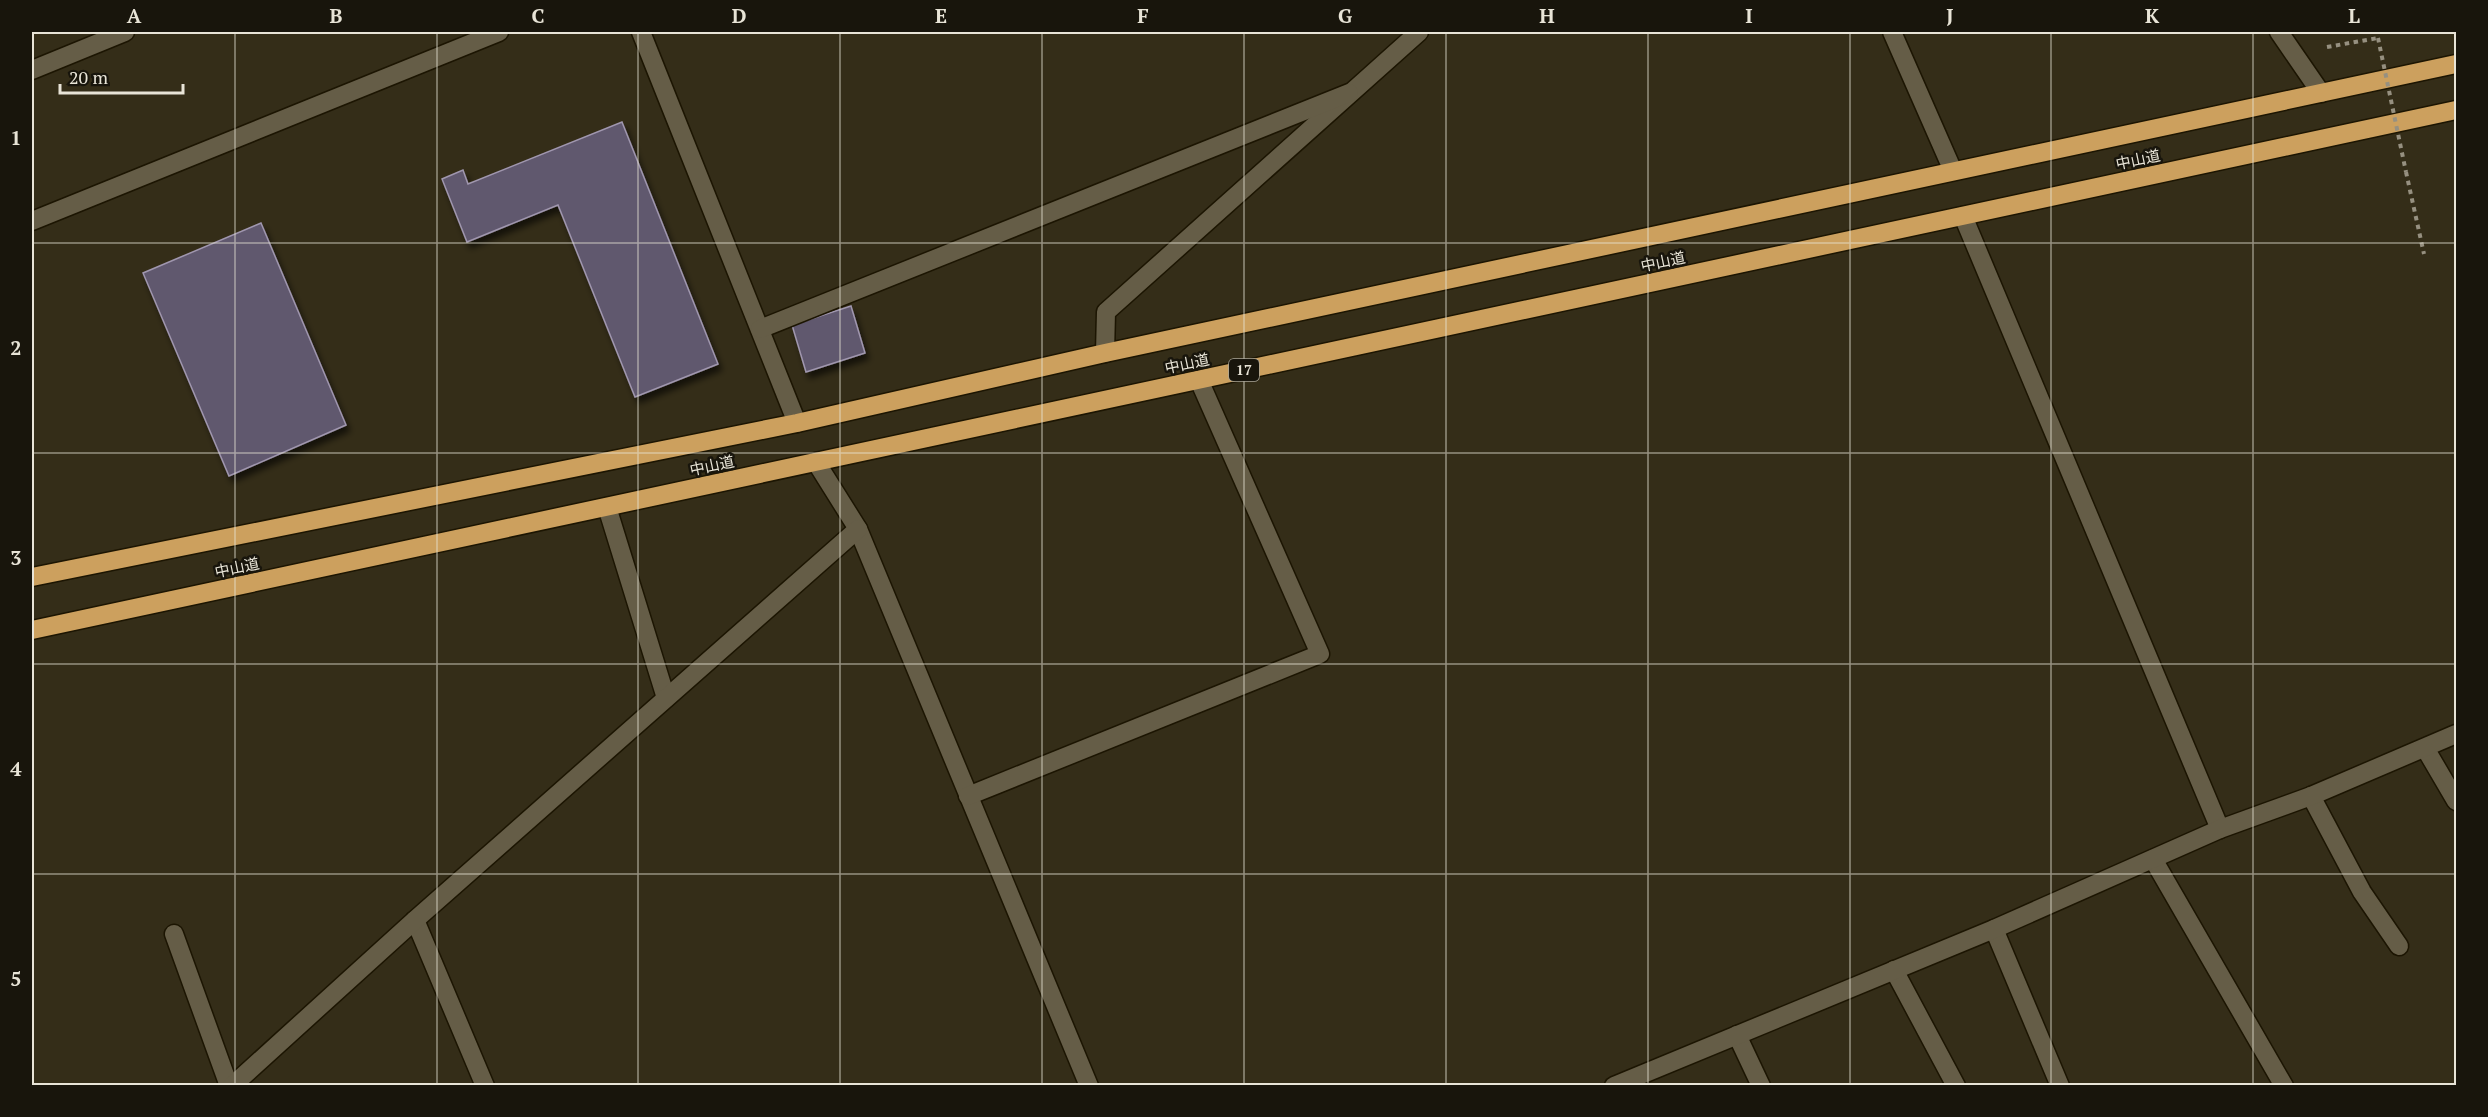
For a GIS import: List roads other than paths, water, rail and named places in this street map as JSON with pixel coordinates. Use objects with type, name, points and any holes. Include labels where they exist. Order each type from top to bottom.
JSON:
[{"type":"highway","name":"中山道","points":[[32,577],[797,423],[1105,353],[2457,64]]},
{"type":"highway","name":"中山道","points":[[32,630],[2457,110]]},
{"type":"street","points":[[32,70],[125,32]]},
{"type":"street","points":[[32,221],[499,32]]},
{"type":"street","points":[[641,32],[797,423]]},
{"type":"street","points":[[1105,353],[1106,312],[1419,32]]},
{"type":"street","points":[[1892,32],[1953,171]]},
{"type":"street","points":[[2279,32],[2321,93]]},
{"type":"street","points":[[760,329],[1349,93]]},
{"type":"street","points":[[1963,216],[2220,829]]},
{"type":"street","points":[[968,796],[1320,654],[1200,380]]},
{"type":"street","points":[[816,462],[858,529],[1089,1086]]},
{"type":"street","points":[[607,507],[666,698]]},
{"type":"street","points":[[174,934],[231,1086],[415,920],[858,529]]},
{"type":"street","points":[[1614,1086],[1994,929],[2220,829],[2311,796],[2457,734]]},
{"type":"street","points":[[2425,748],[2457,801]]},
{"type":"street","points":[[2311,796],[2362,892],[2399,946]]},
{"type":"street","points":[[2153,859],[2284,1086]]},
{"type":"street","points":[[415,920],[485,1086]]},
{"type":"street","points":[[1994,929],[2060,1086]]},
{"type":"street","points":[[1894,970],[1956,1086]]},
{"type":"street","points":[[1737,1035],[1761,1086]]}]
